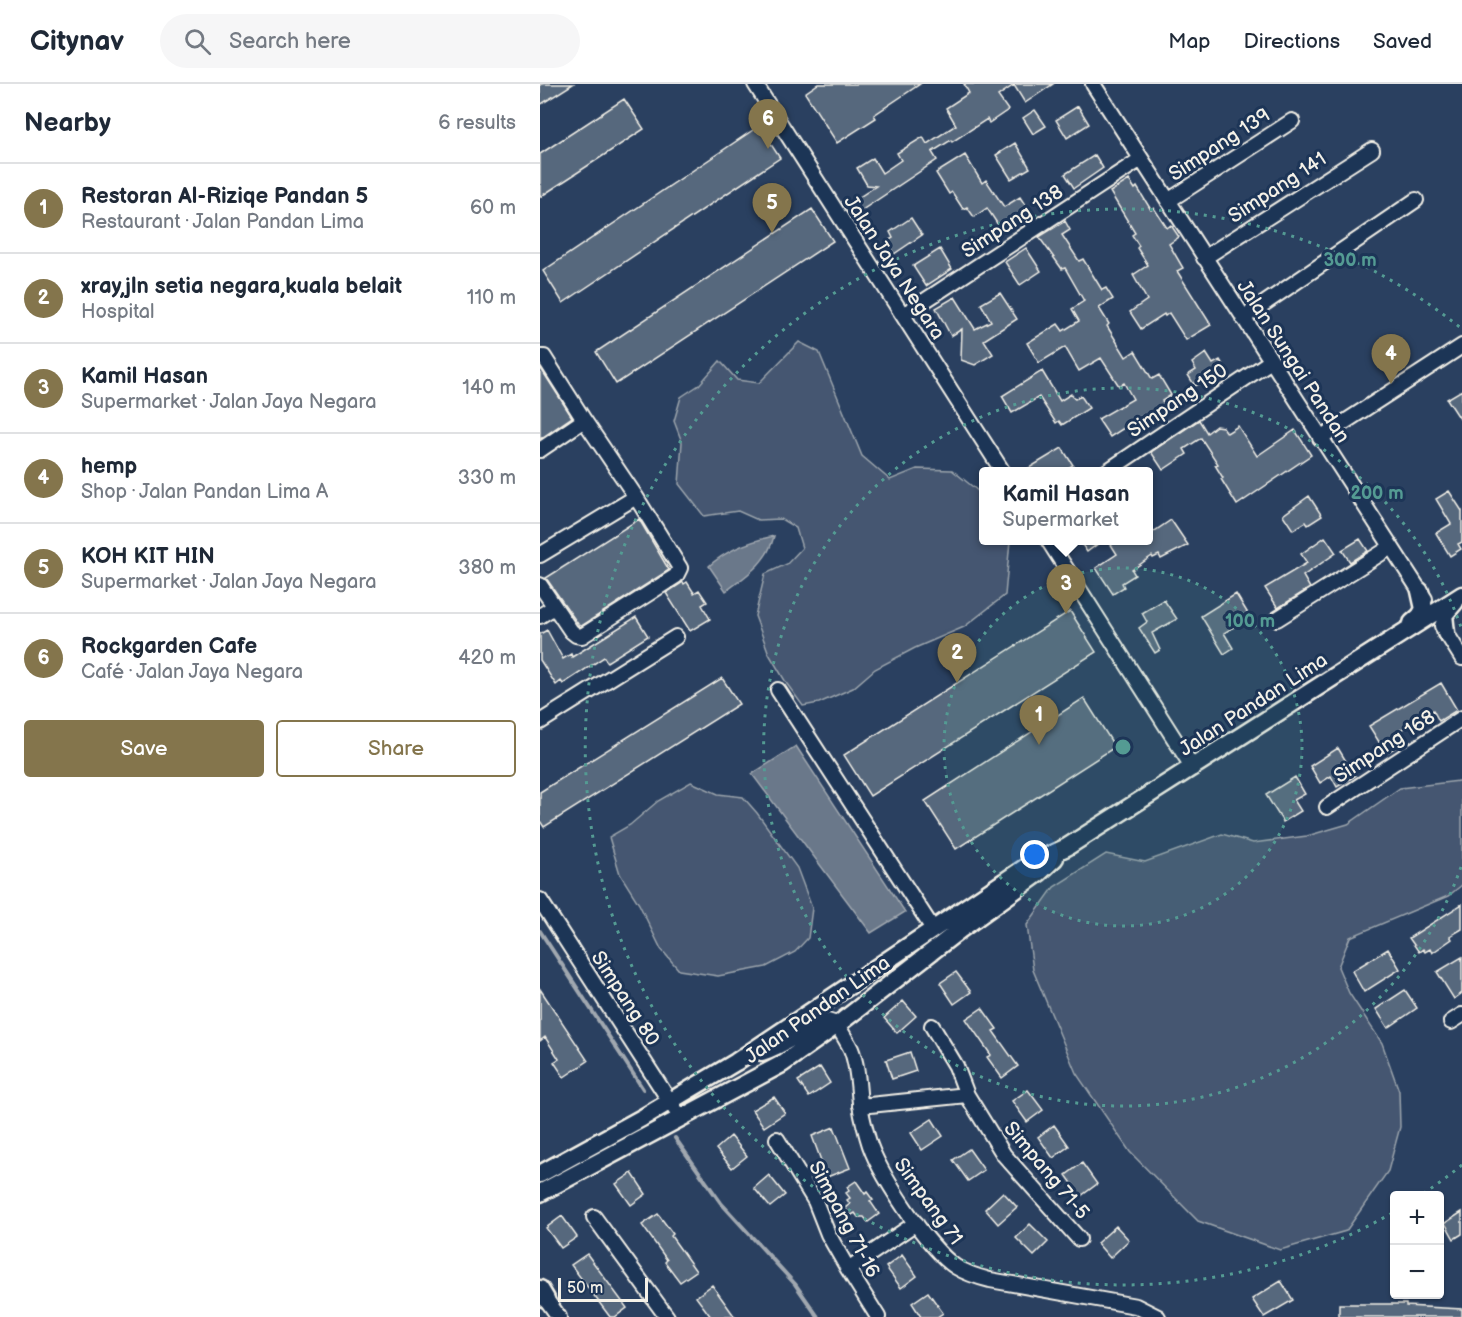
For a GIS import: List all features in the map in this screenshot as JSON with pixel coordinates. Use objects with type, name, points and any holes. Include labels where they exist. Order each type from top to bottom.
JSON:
[{"type":"main road","points":[[1388,642],[1422,613],[1424,605],[1420,591]]},
{"type":"main road","name":"Jalan Pandan Lima","points":[[540,1174],[736,1062],[1032,863],[1067,847],[1462,595]]},
{"type":"main road","points":[[1446,633],[1444,615],[1462,595]]},
{"type":"main road","name":"Jalan Pandan Lima","points":[[540,1199],[547,1189],[782,1064],[837,1025],[961,928],[1039,873],[1067,847]]},
{"type":"main road","points":[[837,1025],[834,1016],[835,1006],[846,987]]},
{"type":"main road","points":[[736,1062],[776,1047],[813,1025],[825,1021],[837,1025]]},
{"type":"street","name":"Jalan Jaya Negara","points":[[755,84],[1000,467]]},
{"type":"street","name":"Jalan Sungai Pandan","points":[[1096,85],[1204,258],[1462,658]]},
{"type":"street","name":"Simpang 139","points":[[1168,201],[1292,121]]},
{"type":"street","name":"Simpang 141","points":[[1204,258],[1372,150]]},
{"type":"street","name":"Simpang 138","points":[[903,315],[1141,159]]},
{"type":"street","points":[[1243,318],[1416,201]]},
{"type":"street","points":[[1320,438],[1462,346]]},
{"type":"street","points":[[540,357],[544,357],[680,568],[679,573],[582,636],[571,631],[540,585]]},
{"type":"street","name":"Simpang 150","points":[[1112,467],[1271,361]]},
{"type":"street","points":[[540,450],[584,420]]},
{"type":"street","points":[[540,555],[636,497]]},
{"type":"street","points":[[1051,545],[1193,768]]},
{"type":"street","points":[[1277,619],[1391,547]]},
{"type":"street","points":[[540,616],[554,607]]},
{"type":"street","points":[[540,722],[676,637]]},
{"type":"street","points":[[778,690],[933,929]]},
{"type":"street","name":"Simpang 168","points":[[1327,807],[1462,718]]},
{"type":"street","name":"Simpang 80","points":[[540,900],[680,1117]]},
{"type":"street","name":"Simpang 71","points":[[837,1025],[851,1049],[860,1106],[869,1143],[878,1165],[916,1223],[948,1260],[972,1275],[990,1280],[1136,1306],[1158,1317]]},
{"type":"street","name":"Simpang 71-5","points":[[932,1026],[956,1066],[967,1095],[1004,1155],[1079,1239]]},
{"type":"street","points":[[860,1106],[967,1095]]},
{"type":"street","name":"Simpang 71-16","points":[[777,1139],[815,1201],[828,1234],[878,1317]]},
{"type":"street","points":[[594,1217],[667,1317]]},
{"type":"street","points":[[848,1269],[916,1223]]},
{"type":"street","points":[[541,1293],[559,1317]]},
{"type":"shaded area","points":[[799,342],[819,352],[862,456],[890,480],[917,469],[952,470],[979,492],[979,545],[1010,545],[1005,595],[964,627],[915,648],[875,669],[853,688],[819,703],[803,706],[769,654],[755,616],[765,574],[787,564],[802,548],[796,528],[781,519],[758,520],[738,511],[704,516],[679,484],[682,442],[674,421],[681,397],[699,385],[720,361],[737,380],[759,383]]},
{"type":"shaded area","points":[[774,536],[761,561],[726,591],[709,566],[723,555],[739,547]]},
{"type":"shaded area","points":[[796,746],[905,912],[871,933],[752,774]]},
{"type":"shaded area","points":[[1462,781],[1462,885],[1448,896],[1350,937],[1338,967],[1349,993],[1382,1043],[1399,1091],[1400,1127],[1388,1171],[1346,1231],[1280,1250],[1198,1221],[1130,1152],[1076,1073],[1033,970],[1027,925],[1054,887],[1106,854],[1145,862],[1222,834],[1253,843],[1307,836],[1348,824],[1400,788]]},
{"type":"shaded area","points":[[691,782],[718,794],[743,797],[797,868],[812,908],[808,938],[795,952],[766,967],[718,976],[679,970],[661,949],[639,904],[620,874],[609,837],[630,825],[658,801]]},
{"type":"building","points":[[540,84],[573,84],[540,105]]},
{"type":"building","points":[[818,84],[920,84],[874,115],[876,118],[837,143],[805,93]]},
{"type":"building","points":[[964,84],[1053,84],[1025,103],[1014,85],[998,96],[1008,110],[989,123],[987,119],[932,152],[937,160],[859,212],[852,202],[876,186],[867,185],[857,168],[873,158],[882,173],[901,160],[897,153],[923,137],[927,144],[956,125],[946,108],[969,93]]},
{"type":"building","points":[[624,99],[644,129],[540,197],[540,154]]},
{"type":"building","points":[[1078,106],[1089,124],[1067,138],[1056,120]]},
{"type":"building","points":[[1035,110],[1046,126],[1033,134],[1023,118]]},
{"type":"building","points":[[759,126],[780,158],[563,303],[543,271]]},
{"type":"building","points":[[1015,143],[1030,168],[1011,179],[996,155]]},
{"type":"building","points":[[965,155],[982,183],[986,180],[1004,207],[1020,197],[1031,214],[1002,231],[987,208],[974,217],[967,207],[963,209],[952,192],[949,194],[936,173]]},
{"type":"building","points":[[1095,155],[1103,168],[1074,188],[1065,174]]},
{"type":"building","points":[[1129,180],[1135,189],[1137,187],[1151,210],[1154,208],[1167,228],[1171,225],[1179,237],[1169,244],[1183,268],[1177,271],[1211,325],[1186,340],[1169,313],[1141,329],[1130,312],[1147,300],[1133,275],[1148,265],[1137,248],[1139,246],[1132,235],[1135,233],[1110,192]]},
{"type":"building","points":[[812,209],[833,241],[616,384],[596,352]]},
{"type":"building","points":[[911,218],[922,235],[894,254],[886,242],[893,238],[890,232]]},
{"type":"building","points":[[1065,221],[1070,230],[1062,235],[1079,261],[1083,259],[1102,290],[1106,288],[1113,299],[1099,308],[1109,324],[1107,326],[1126,357],[1135,351],[1152,379],[1159,375],[1171,395],[1162,401],[1166,406],[1155,413],[1159,419],[1150,425],[1144,415],[1110,437],[1098,419],[1133,399],[1124,383],[1119,386],[1101,358],[1079,371],[1065,347],[1039,363],[1027,343],[1058,324],[1063,331],[1079,321],[1072,309],[1084,301],[1065,268],[1062,269],[1039,237]]},
{"type":"building","points":[[1026,248],[1041,271],[1020,285],[1005,262]]},
{"type":"building","points":[[940,249],[952,269],[926,286],[913,266]]},
{"type":"building","points":[[1000,293],[1017,319],[984,340],[993,354],[975,365],[961,360],[962,329],[951,336],[936,308],[955,297],[975,329],[991,321],[981,304]]},
{"type":"building","points":[[1206,353],[1213,364],[1220,360],[1227,371],[1206,384],[1204,381],[1195,386],[1188,375],[1196,370],[1192,363]]},
{"type":"building","points":[[540,367],[572,417],[540,439]]},
{"type":"building","points":[[1042,371],[1060,401],[1071,394],[1075,399],[1081,396],[1089,408],[1062,425],[1059,421],[1056,423],[1039,397],[1012,413],[1002,396]]},
{"type":"building","points":[[1462,390],[1462,422],[1447,399]]},
{"type":"building","points":[[1199,420],[1207,433],[1216,426],[1223,427],[1227,433],[1238,426],[1257,456],[1295,430],[1311,455],[1237,505],[1221,479],[1223,478],[1215,465],[1218,464],[1201,438],[1184,449],[1187,454],[1163,470],[1151,452]]},
{"type":"building","points":[[1062,448],[1073,465],[1070,467],[1031,467]]},
{"type":"building","points":[[1449,491],[1462,511],[1462,542],[1458,544],[1461,549],[1450,556],[1436,533],[1451,524],[1436,499]]},
{"type":"building","points":[[1309,496],[1322,516],[1308,525],[1306,522],[1293,530],[1283,515]]},
{"type":"building","points":[[639,519],[669,570],[580,627],[546,578]]},
{"type":"building","points":[[1171,520],[1188,545],[1161,559],[1159,555],[1153,558],[1152,556],[1132,570],[1135,575],[1122,583],[1124,587],[1113,594],[1096,568],[1117,554],[1111,545],[1153,545],[1153,532]]},
{"type":"building","points":[[1325,537],[1336,553],[1303,576],[1310,588],[1278,608],[1265,588],[1307,563],[1301,554]]},
{"type":"building","points":[[1360,539],[1368,551],[1350,562],[1342,550]]},
{"type":"building","points":[[1082,545],[1096,545],[1087,552]]},
{"type":"building","points":[[683,582],[684,584],[687,582],[694,593],[699,590],[707,602],[702,605],[710,619],[690,631],[666,593]]},
{"type":"building","points":[[1236,594],[1250,617],[1224,633],[1233,648],[1224,654],[1201,616]]},
{"type":"building","points":[[1164,600],[1177,619],[1152,633],[1160,650],[1155,653],[1139,628],[1147,622],[1142,613]]},
{"type":"building","points":[[1070,611],[1096,652],[870,796],[844,755]]},
{"type":"building","points":[[636,617],[648,636],[607,662],[604,657],[563,684],[561,681],[556,685],[540,660],[540,634],[547,630],[563,659],[571,654],[572,657]]},
{"type":"building","points":[[722,678],[739,704],[544,827],[540,821],[540,792]]},
{"type":"building","points":[[1441,683],[1457,710],[1439,721],[1433,710],[1397,732],[1404,742],[1386,753],[1369,726]]},
{"type":"building","points":[[1084,698],[1115,747],[956,849],[925,801]]},
{"type":"building","points":[[1338,748],[1355,776],[1337,787],[1331,776],[1320,783],[1310,766]]},
{"type":"building","points":[[1295,777],[1305,794],[1294,800],[1301,811],[1283,822],[1266,795]]},
{"type":"building","points":[[1462,904],[1462,929],[1450,936],[1452,939],[1432,953],[1430,949],[1425,952],[1423,949],[1419,952],[1409,938]]},
{"type":"building","points":[[1388,949],[1400,969],[1364,992],[1352,971]]},
{"type":"building","points":[[1462,957],[1462,993],[1454,999],[1437,972]]},
{"type":"building","points":[[956,972],[971,992],[954,1004],[940,983]]},
{"type":"building","points":[[540,989],[588,1061],[564,1077],[554,1062],[559,1059],[545,1037],[540,1041]]},
{"type":"building","points":[[1405,990],[1417,1008],[1388,1028],[1376,1009]]},
{"type":"building","points":[[903,1001],[916,1016],[897,1033],[884,1018]]},
{"type":"building","points":[[982,1008],[997,1029],[993,1031],[1018,1066],[1002,1078],[987,1057],[991,1055],[966,1019]]},
{"type":"building","points":[[910,1052],[916,1071],[892,1079],[886,1060]]},
{"type":"building","points":[[820,1067],[830,1083],[809,1097],[798,1081]]},
{"type":"building","points":[[1028,1090],[1043,1110],[1027,1122],[1012,1101]]},
{"type":"building","points":[[774,1097],[785,1113],[764,1127],[752,1110]]},
{"type":"building","points":[[932,1119],[943,1136],[922,1150],[911,1133]]},
{"type":"building","points":[[1054,1125],[1069,1146],[1053,1158],[1038,1137]]},
{"type":"building","points":[[834,1127],[850,1168],[827,1177],[812,1136]]},
{"type":"building","points":[[731,1136],[747,1156],[732,1168],[716,1149]]},
{"type":"building","points":[[969,1149],[984,1170],[968,1181],[953,1160]]},
{"type":"building","points":[[1082,1163],[1097,1184],[1081,1196],[1066,1175]]},
{"type":"building","points":[[632,1173],[646,1194],[631,1205],[616,1184]]},
{"type":"building","points":[[769,1175],[785,1195],[770,1207],[754,1188]]},
{"type":"building","points":[[856,1181],[865,1194],[867,1192],[873,1200],[870,1201],[879,1214],[868,1222],[864,1217],[858,1217],[855,1213],[850,1216],[845,1208],[850,1204],[847,1200],[850,1198],[846,1193],[849,1191],[847,1187]]},
{"type":"building","points":[[1003,1192],[1017,1207],[998,1224],[985,1209]]},
{"type":"building","points":[[1462,1212],[1462,1234],[1454,1239],[1445,1223]]},
{"type":"building","points":[[658,1214],[696,1271],[680,1282],[642,1225]]},
{"type":"building","points":[[562,1216],[577,1237],[561,1248],[546,1228]]},
{"type":"building","points":[[1030,1224],[1048,1242],[1034,1256],[1016,1238]]},
{"type":"building","points":[[1116,1226],[1129,1240],[1110,1258],[1097,1243]]},
{"type":"building","points":[[587,1254],[627,1308],[615,1317],[610,1317],[571,1265]]},
{"type":"building","points":[[902,1255],[917,1276],[901,1288],[886,1267]]},
{"type":"building","points":[[1281,1281],[1293,1300],[1264,1317],[1252,1299]]},
{"type":"building","points":[[712,1285],[735,1317],[711,1317],[696,1297]]},
{"type":"building","points":[[928,1292],[943,1313],[937,1317],[921,1317],[912,1303]]},
{"type":"building","points":[[1339,1304],[1406,1304],[1406,1306],[1462,1309],[1462,1317],[1339,1317]]},
{"type":"waterway","points":[[540,931],[643,1089]]},
{"type":"waterway","points":[[675,1138],[721,1203],[795,1284],[818,1317]]},
{"type":"place","name":"Rockgarden Cafe","points":[[768,149]]},
{"type":"place","name":"KOH KIT HIN","points":[[772,233]]},
{"type":"place","name":"hemp","points":[[1391,384]]},
{"type":"place","name":"Kamil Hasan","points":[[1066,614]]},
{"type":"place","name":"xray,jln setia negara,kuala belait","points":[[957,683]]},
{"type":"place","name":"Restoran Al-Riziqe Pandan 5","points":[[1039,745]]}]
